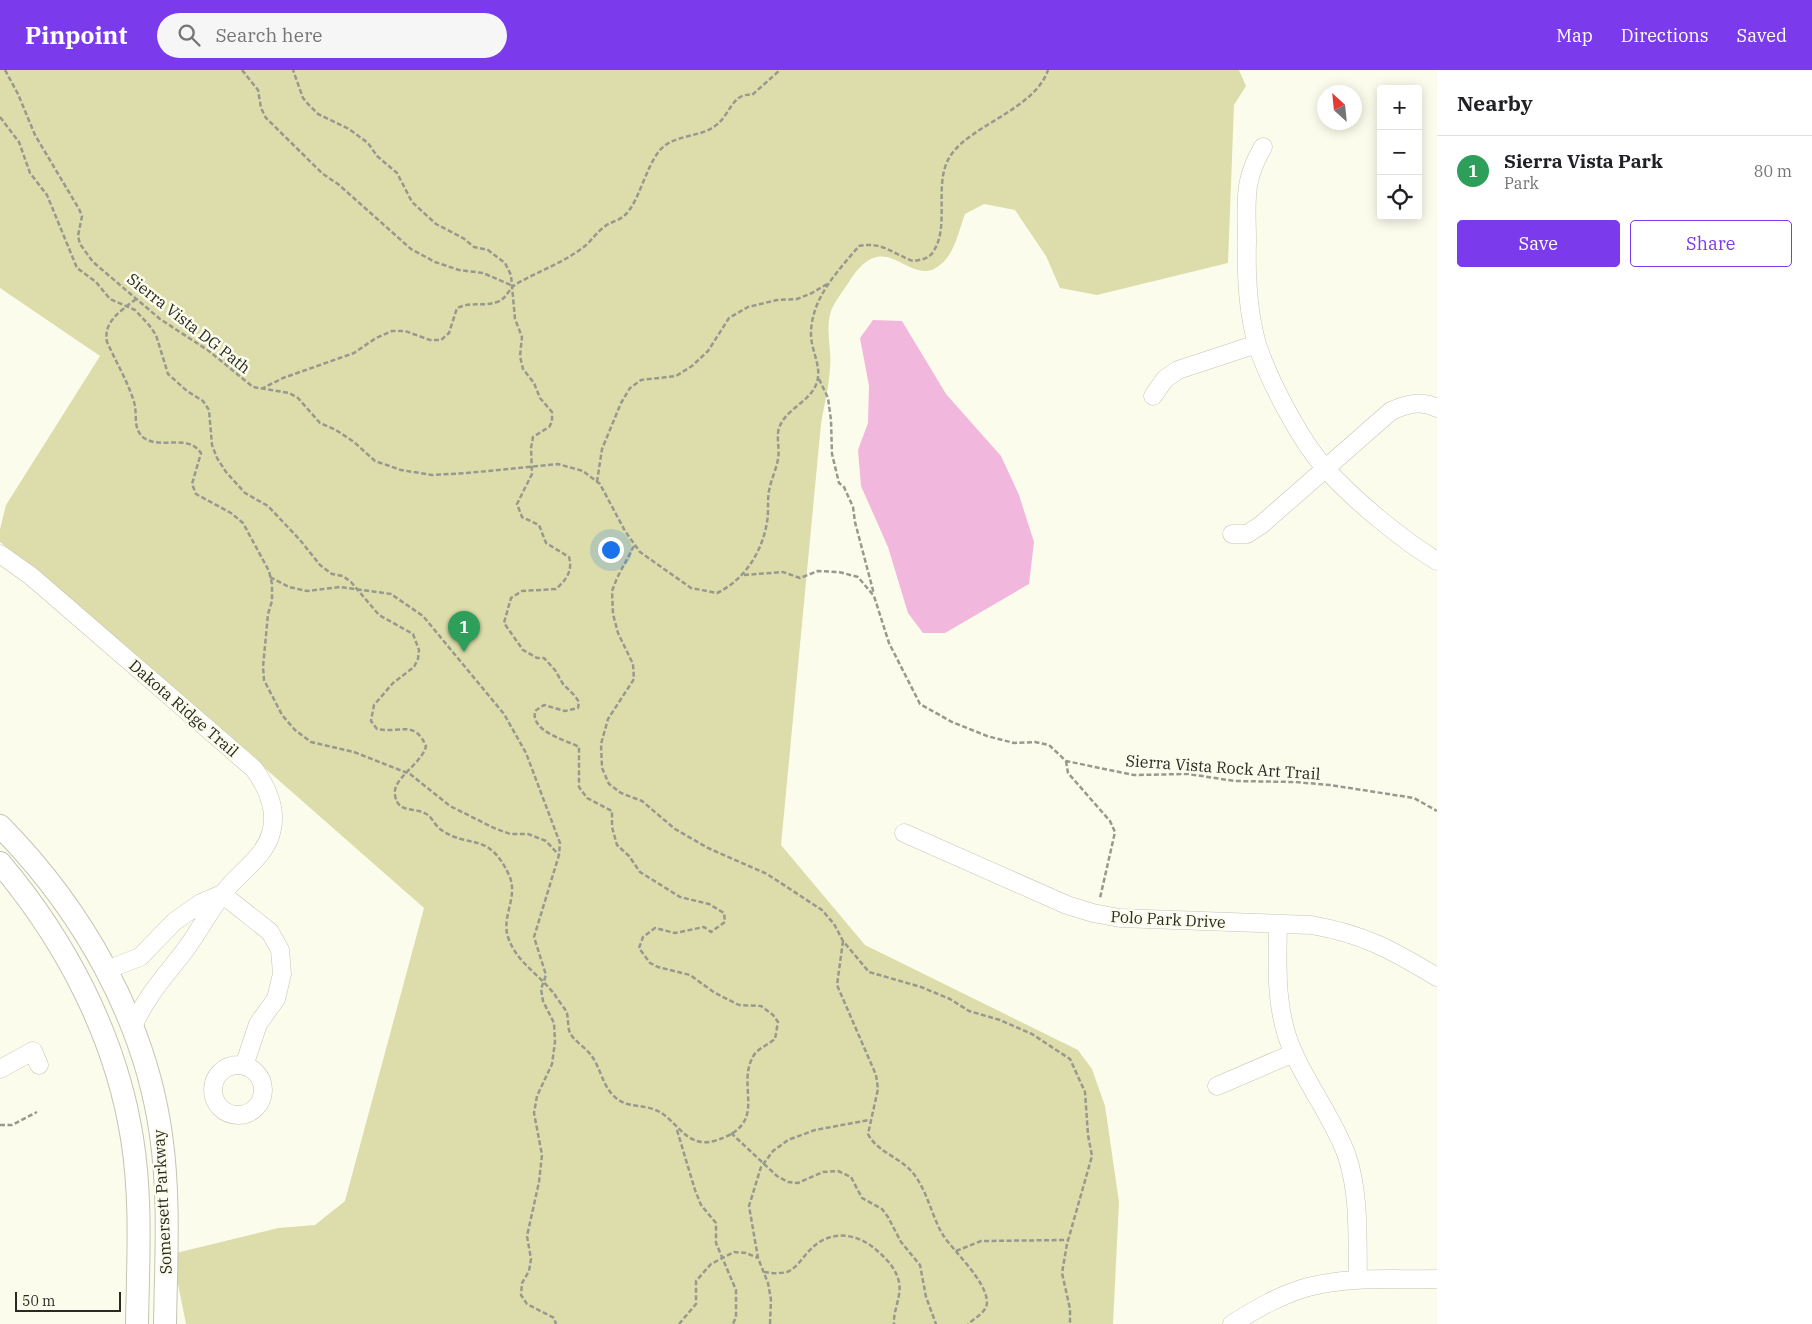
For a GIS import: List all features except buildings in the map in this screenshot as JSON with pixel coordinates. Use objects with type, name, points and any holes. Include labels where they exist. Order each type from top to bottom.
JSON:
[{"type":"main road","name":"Somersett Parkway","points":[[0,826],[40,869],[88,938],[106,970],[133,1027],[150,1078],[161,1136],[165,1200],[165,1324]]},
{"type":"main road","name":"Somersett Parkway","points":[[0,864],[29,900],[59,945],[87,997],[111,1050],[133,1140],[138,1201],[138,1324]]},
{"type":"street","points":[[1263,147],[1253,165],[1247,182],[1249,288],[1257,344],[1289,413],[1325,469],[1409,542],[1437,561]]},
{"type":"street","points":[[1153,396],[1164,379],[1178,370],[1257,344]]},
{"type":"street","points":[[1232,534],[1247,534],[1261,525],[1391,411],[1414,403],[1424,403],[1437,408]]},
{"type":"street","name":"Dakota Ridge Trail","points":[[0,554],[31,576],[254,769],[264,782],[271,798],[272,832],[265,848],[222,894],[186,948],[141,1008],[133,1027]]},
{"type":"street","name":"Polo Park Drive","points":[[904,833],[1067,905],[1093,913],[1120,918],[1311,925],[1340,930],[1388,947],[1437,977]]},
{"type":"street","points":[[222,894],[270,932],[280,950],[282,974],[276,999],[258,1024],[244,1066]]},
{"type":"street","name":"Dakota Ridge Trail","points":[[106,970],[140,957],[174,921],[200,903],[222,894]]},
{"type":"street","points":[[1278,924],[1276,977],[1280,1007],[1294,1053],[1336,1130],[1347,1156],[1354,1185],[1357,1210],[1358,1280]]},
{"type":"street","points":[[0,1069],[33,1051],[39,1065]]},
{"type":"street","points":[[1217,1086],[1294,1053]]},
{"type":"street","points":[[1232,1324],[1287,1294],[1324,1284],[1358,1280],[1437,1279]]},
{"type":"path","name":"Sierra Vista DG Path","points":[[5,70],[18,94],[35,135],[79,209],[82,216],[78,236],[80,244],[93,262],[175,331],[209,351],[239,378],[260,389],[289,393],[298,398],[320,423],[336,430],[354,442],[375,461],[401,470],[432,475],[533,468],[558,464],[582,471],[597,482],[634,546],[672,576],[691,588],[717,594],[737,582],[753,560],[765,531],[769,491],[778,458],[778,429],[789,413],[812,393],[818,378]]},
{"type":"path","points":[[242,70],[258,90],[261,108],[266,118],[324,174],[338,184],[411,249],[435,262],[459,270],[483,273],[513,286]]},
{"type":"path","points":[[0,117],[19,142],[30,173],[46,195],[77,268],[96,282],[110,299],[135,310],[156,335],[168,374],[187,391],[203,401],[209,410],[212,445],[216,458],[226,472],[245,493],[268,506],[320,565],[332,574],[343,576],[358,589],[379,615],[406,628],[417,641],[419,650],[414,667],[393,683],[378,698],[371,713],[370,721],[377,729],[385,731],[414,730],[421,735],[426,746],[424,753],[397,784],[394,793],[397,801],[404,808],[427,814],[440,829],[491,848],[498,857],[509,876],[513,894],[507,921],[508,937],[518,956],[556,996],[566,1011],[570,1033],[591,1054],[602,1080],[612,1095],[629,1105],[656,1110],[665,1115],[683,1135],[703,1142],[712,1141],[732,1132],[747,1117],[750,1103],[748,1071],[753,1056],[775,1039],[778,1022],[773,1015],[761,1006],[748,1006],[732,1002],[690,975],[658,967],[644,955],[639,948],[640,941],[655,928],[675,933],[704,927],[711,932],[725,922],[724,912],[709,904],[699,904],[680,897],[640,872],[629,856],[617,845],[612,827],[612,811],[587,798],[578,787],[579,747],[540,728],[534,717],[535,711],[544,705],[572,711],[578,708],[578,702],[544,658],[537,658],[523,650],[504,623],[511,598],[522,591],[556,589],[566,579],[572,565],[569,557],[546,543],[539,525],[522,517],[518,510],[517,504],[531,480],[533,437],[549,427],[553,416],[550,407],[540,398],[534,383],[523,369],[520,356],[522,338],[515,319],[512,275],[505,263],[488,250],[474,247],[463,238],[436,224],[412,202],[397,173],[377,156],[368,143],[342,125],[318,114],[303,98],[293,70]]},
{"type":"path","points":[[260,389],[282,378],[354,353],[376,338],[392,331],[405,330],[430,340],[441,340],[449,333],[457,308],[475,303],[486,305],[499,302],[507,296],[513,286],[568,257],[587,244],[605,226],[625,216],[650,163],[662,148],[681,137],[713,128],[723,120],[736,99],[744,94],[752,95],[780,70]]},
{"type":"path","points":[[874,596],[853,508],[844,487],[839,483],[832,454],[828,398],[818,378],[819,369],[811,334],[818,302],[828,283],[859,246],[877,244],[889,247],[912,261],[929,256],[934,252],[941,217],[942,178],[950,156],[959,146],[1025,99],[1045,77],[1048,70]]},
{"type":"path","points":[[597,482],[602,449],[621,403],[630,388],[641,380],[676,376],[692,366],[708,351],[729,318],[748,307],[777,300],[796,299],[812,294],[828,283]]},
{"type":"path","points":[[136,299],[110,321],[105,332],[107,342],[134,403],[136,428],[143,437],[153,442],[186,442],[196,446],[201,453],[192,484],[196,494],[231,513],[243,523],[259,550],[270,577],[272,602],[268,614],[264,680],[282,715],[295,730],[311,742],[354,752],[406,773],[422,783],[450,806],[510,834],[528,834],[546,841],[559,855]]},
{"type":"path","points":[[634,546],[612,591],[613,614],[618,634],[634,664],[634,679],[608,719],[601,744],[602,768],[609,784],[621,793],[642,801],[675,829],[699,843],[767,874],[822,910],[834,924],[843,941],[869,972],[921,987],[950,999],[969,1011],[1000,1020],[1032,1034],[1070,1060],[1085,1092],[1088,1135],[1092,1156],[1068,1240],[1062,1273],[1070,1309],[1070,1324]]},
{"type":"path","name":"Sierra Vista Rock Art Trail","points":[[743,575],[783,572],[800,578],[818,571],[839,572],[858,577],[874,596],[889,643],[920,704],[952,722],[987,736],[1014,743],[1035,742],[1049,746],[1066,761],[1134,776],[1188,774],[1235,781],[1294,782],[1375,791],[1414,798],[1437,811]]},
{"type":"path","points":[[270,577],[289,587],[307,591],[340,587],[391,594],[423,616],[504,714],[526,753],[560,842],[559,855],[534,937],[546,975],[541,989],[543,1001],[554,1023],[555,1042],[552,1064],[537,1096],[534,1113],[542,1155],[539,1182],[527,1236],[531,1260],[529,1271],[522,1283],[521,1295],[527,1304],[554,1318],[556,1324]]},
{"type":"path","points":[[1066,761],[1068,773],[1110,821],[1115,832],[1100,900],[1093,913]]},
{"type":"path","points":[[843,941],[837,985],[876,1075],[878,1089],[869,1120],[868,1134],[873,1144],[912,1172],[920,1184],[943,1236],[974,1274],[987,1300],[985,1309],[968,1324]]},
{"type":"path","points":[[0,1126],[12,1125],[37,1112]]},
{"type":"path","points":[[770,1324],[772,1300],[758,1258],[749,1206],[764,1164],[773,1151],[788,1140],[815,1130],[869,1120]]},
{"type":"path","points":[[677,1129],[701,1205],[716,1223],[716,1243],[736,1290],[736,1316],[733,1324]]},
{"type":"path","points":[[732,1132],[764,1164],[788,1182],[798,1183],[822,1172],[838,1171],[851,1177],[862,1198],[882,1209],[901,1242],[920,1265],[926,1297],[936,1324]]},
{"type":"path","points":[[764,1272],[787,1272],[797,1266],[810,1249],[830,1237],[839,1234],[861,1239],[883,1255],[896,1273],[900,1284],[894,1324]]},
{"type":"path","points":[[956,1251],[981,1241],[1068,1240]]},
{"type":"path","points":[[679,1324],[696,1304],[696,1281],[702,1272],[734,1252],[746,1253],[758,1258]]},
{"type":"green space","points":[[0,70],[1239,70],[1246,86],[1234,105],[1228,263],[1097,295],[1060,288],[1046,256],[1015,210],[984,204],[965,214],[951,252],[941,265],[934,269],[923,271],[913,269],[894,259],[884,257],[873,258],[862,266],[849,282],[831,311],[829,318],[830,361],[828,389],[821,424],[781,845],[865,945],[1078,1050],[1092,1069],[1105,1106],[1119,1202],[1113,1324],[186,1324],[172,1254],[278,1228],[315,1225],[345,1201],[424,908],[259,763],[0,542],[0,529],[6,505],[100,356],[0,288]]},
{"type":"shaded area","points":[[873,320],[902,321],[946,394],[1001,456],[1019,495],[1034,542],[1029,584],[945,633],[923,633],[908,613],[888,547],[861,486],[858,450],[868,423],[869,386],[860,338]]},
{"type":"place","name":"Sierra Vista Park","points":[[464,652]]}]
